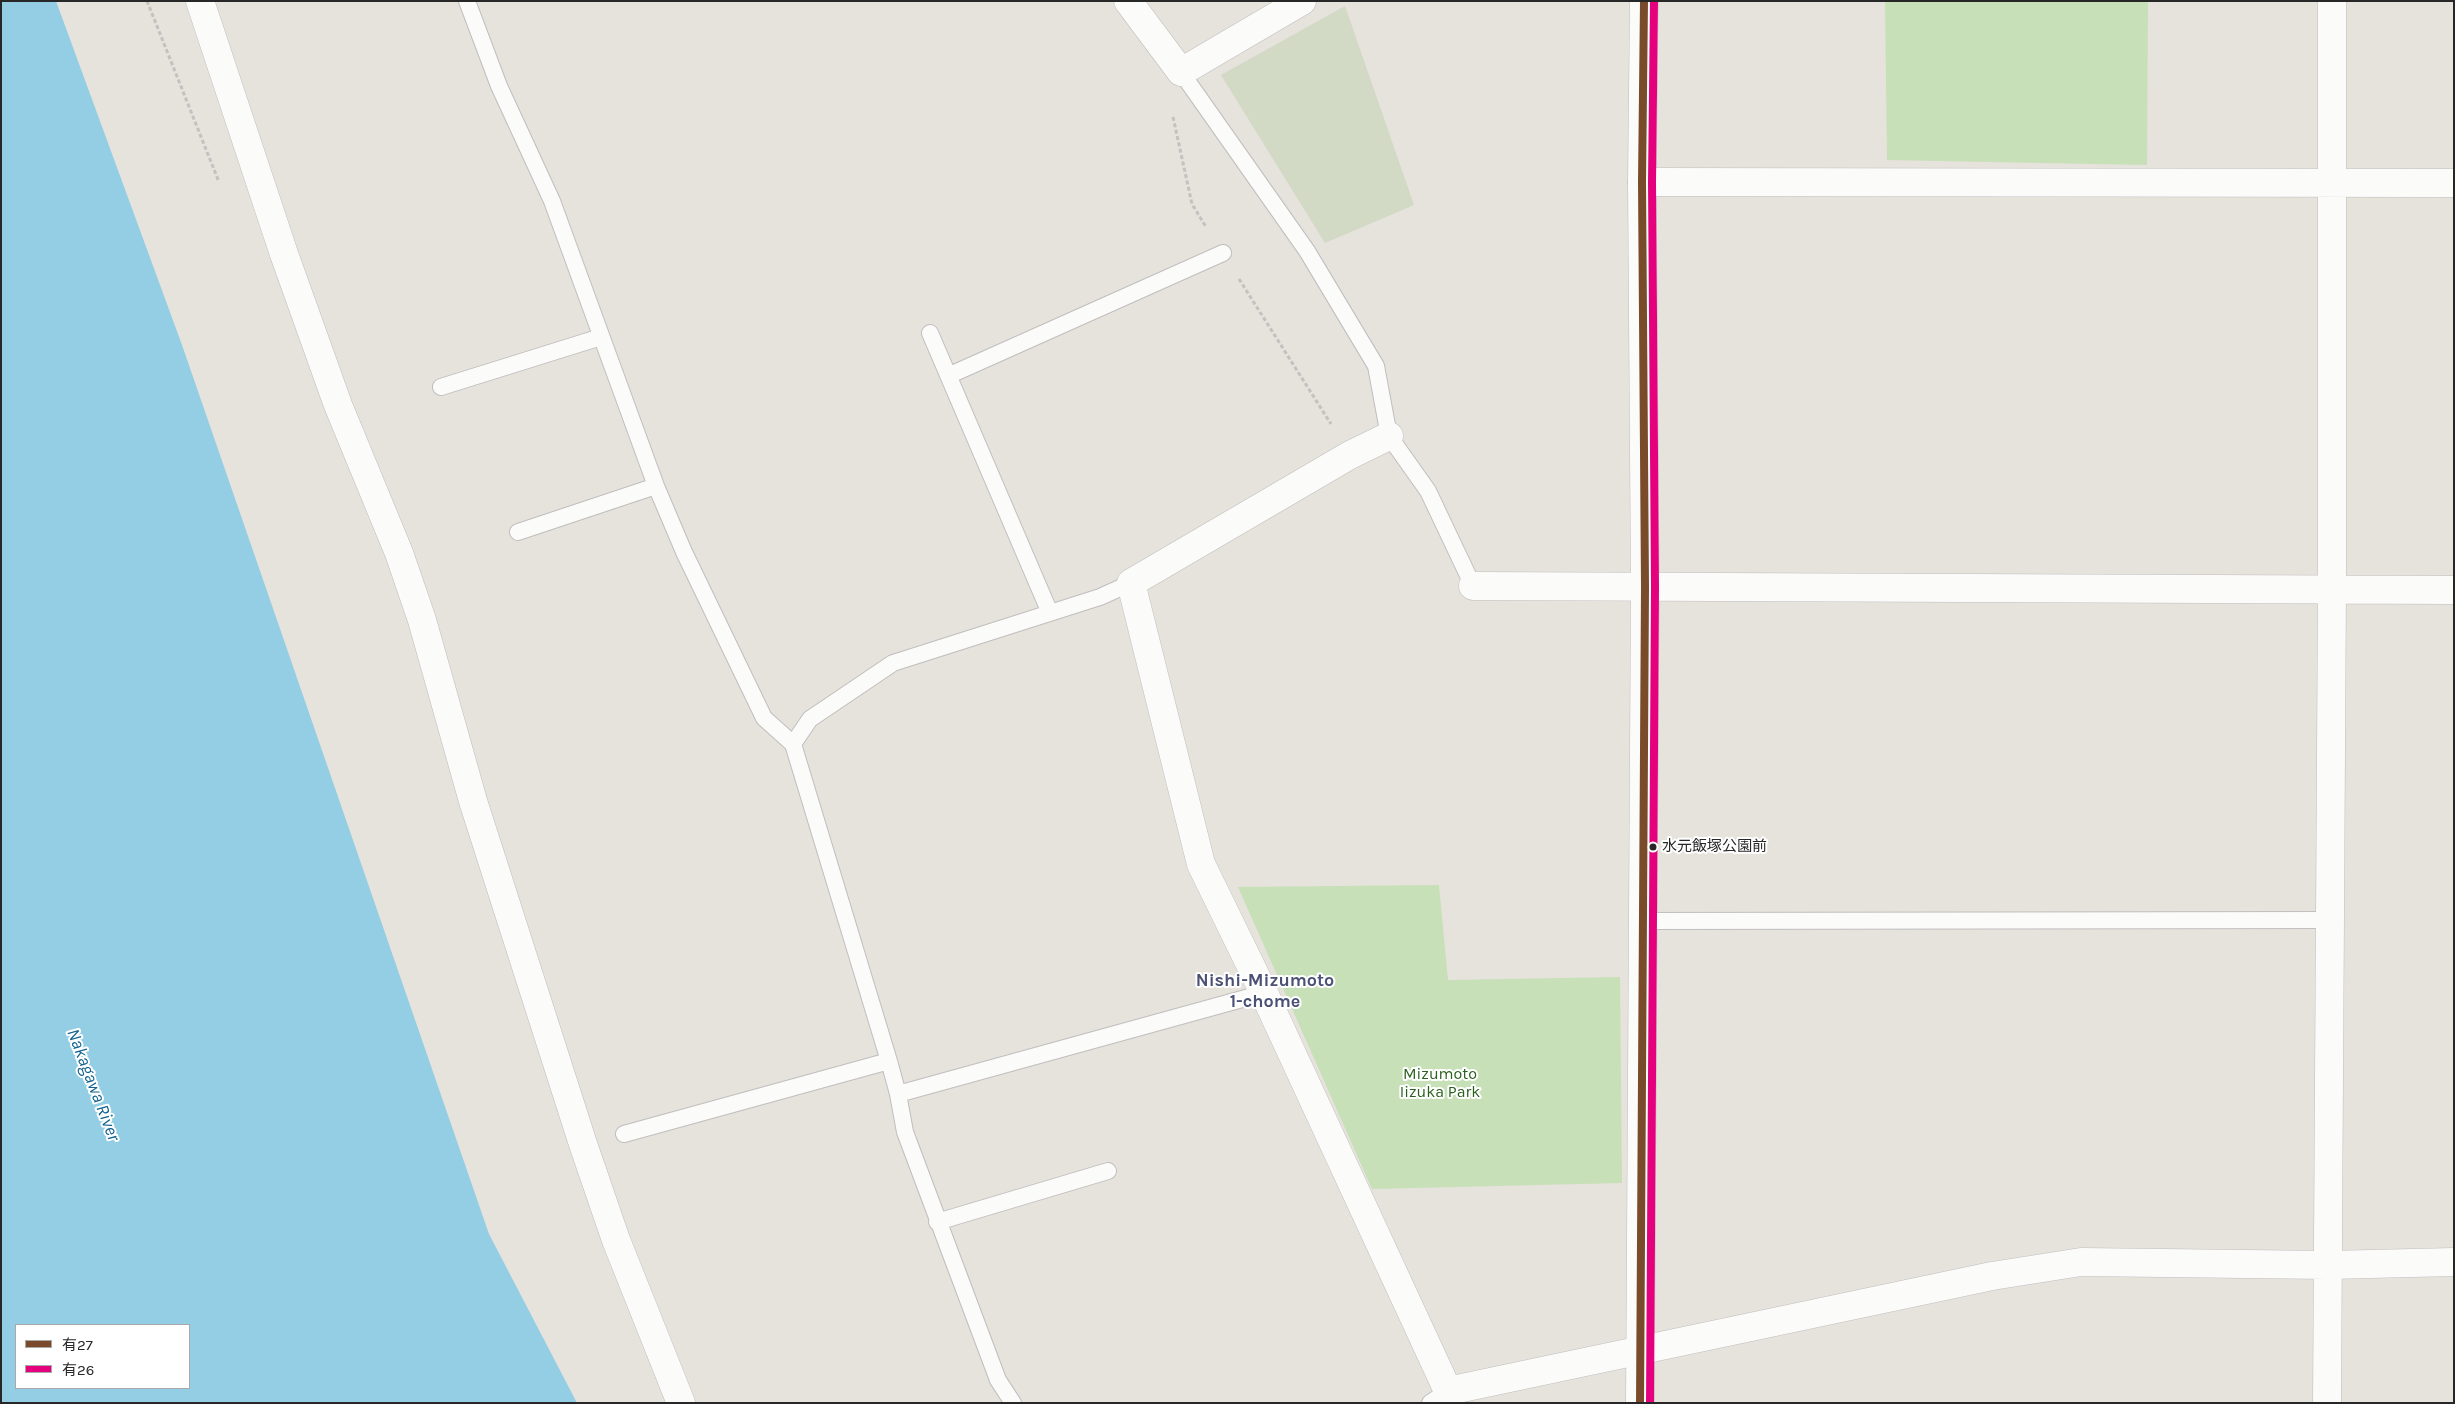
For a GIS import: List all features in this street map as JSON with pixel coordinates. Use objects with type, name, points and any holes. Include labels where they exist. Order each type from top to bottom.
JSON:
[{"type":"street","points":[[200,1],[309,325],[338,405],[399,554],[422,620],[473,801],[616,1240],[681,1403]]},
{"type":"street","points":[[1128,1],[1181,72],[1302,1]]},
{"type":"street","points":[[1640,1403],[1644,587],[1642,182],[1644,1]]},
{"type":"street","points":[[2327,1403],[2332,589],[2332,1]]},
{"type":"street","points":[[1642,182],[2454,183]]},
{"type":"street","points":[[1389,436],[1350,455],[1131,583],[1201,864],[1264,993],[1439,1397],[1640,1350],[1992,1276],[2081,1262],[2328,1265],[2454,1262]]},
{"type":"street","points":[[1473,586],[2454,590]]},
{"type":"lane","points":[[467,1],[499,86],[552,201],[656,486],[684,552],[764,718],[792,744],[889,1061],[898,1094],[905,1132],[998,1380],[1013,1403]]},
{"type":"lane","points":[[1181,72],[1307,251],[1376,366],[1389,436],[1428,491],[1473,586]]},
{"type":"lane","points":[[950,376],[1223,253]]},
{"type":"lane","points":[[930,333],[1050,613]]},
{"type":"lane","points":[[442,387],[601,337]]},
{"type":"lane","points":[[518,532],[656,486]]},
{"type":"lane","points":[[792,744],[810,720],[893,663],[1100,597],[1131,583]]},
{"type":"lane","points":[[1642,921],[2330,920]]},
{"type":"lane","points":[[898,1094],[1264,993]]},
{"type":"lane","points":[[624,1134],[889,1061]]},
{"type":"lane","points":[[938,1222],[1108,1171]]},
{"type":"path","points":[[147,1],[222,190]]},
{"type":"green space","points":[[1885,1],[2148,1],[2147,165],[1887,160]]},
{"type":"green space","points":[[1345,6],[1414,205],[1325,243],[1221,75]]},
{"type":"green space","name":"Mizumoto Iizuka Park","points":[[1439,885],[1448,980],[1620,977],[1622,1183],[1372,1189],[1238,887]]},
{"type":"water","name":"Nakagawa River","points":[[1,1],[56,1],[182,345],[489,1234],[577,1403],[1,1403]]},
{"type":"transit line","name":"有27","points":[[1640,1403],[1645,587],[1642,182],[1644,1]]},
{"type":"transit line","name":"有26","points":[[1650,1403],[1655,587],[1652,182],[1654,1]]},
{"type":"place","name":"水元飯塚公園前","points":[[1653,847]]},
{"type":"district","name":"Nishi-Mizumoto 1-chome","points":[[1265,991]]}]
